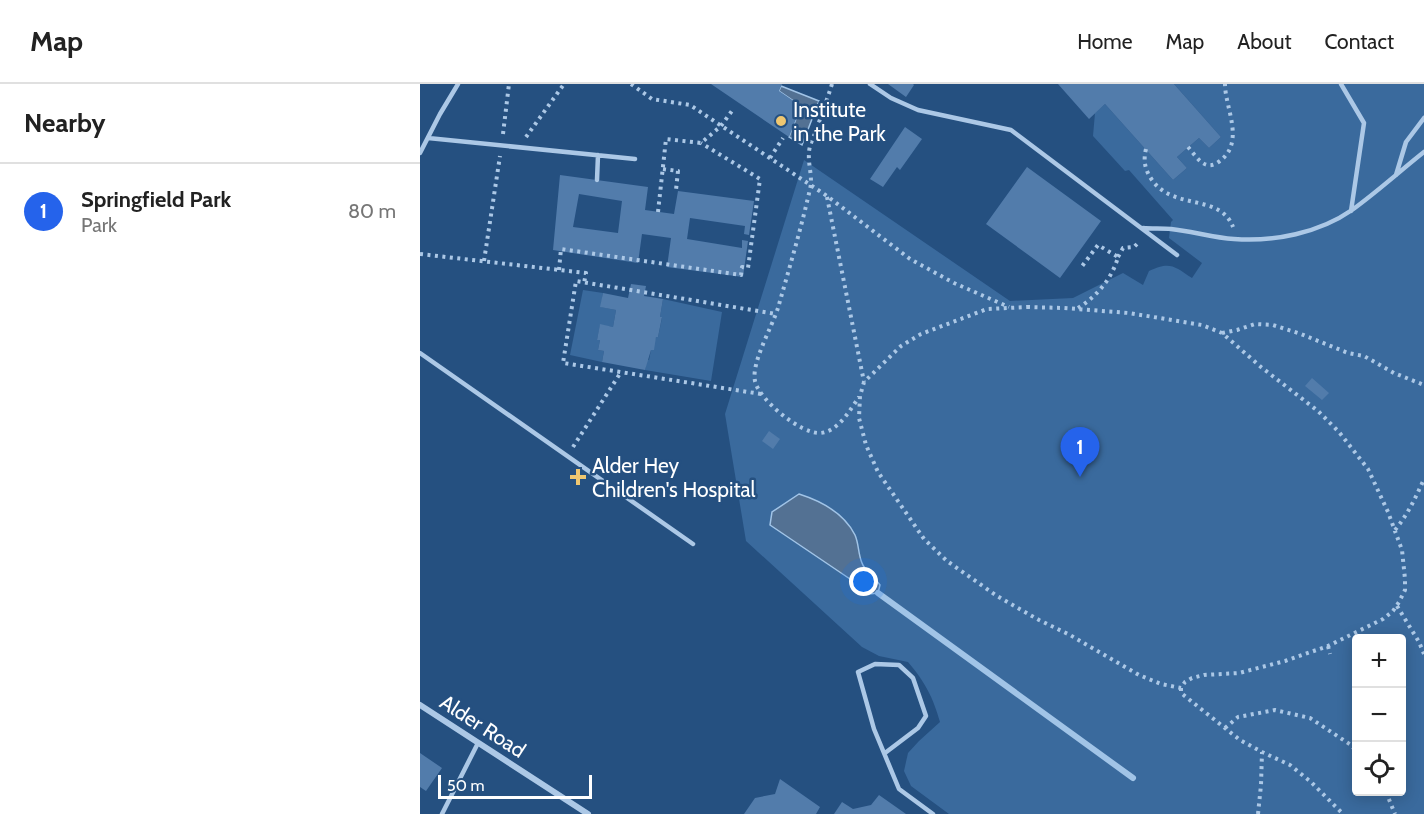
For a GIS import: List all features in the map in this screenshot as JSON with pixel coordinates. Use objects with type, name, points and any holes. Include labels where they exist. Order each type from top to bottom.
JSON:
[{"type":"street","name":"Alder Road","points":[[420,705],[588,814]]},
{"type":"lane","points":[[420,153],[458,84]]},
{"type":"lane","points":[[870,84],[891,98],[918,110],[1011,130],[1177,255]]},
{"type":"lane","points":[[1341,84],[1364,123],[1351,211]]},
{"type":"lane","points":[[1396,175],[1406,142],[1424,118]]},
{"type":"lane","points":[[428,138],[635,159]]},
{"type":"lane","points":[[1143,228],[1170,229],[1235,239],[1257,240],[1294,235],[1316,228],[1351,211],[1424,152]]},
{"type":"lane","points":[[597,180],[598,155]]},
{"type":"lane","points":[[420,353],[693,544]]},
{"type":"lane","points":[[885,753],[918,728],[926,716],[913,678],[899,665],[875,664],[858,672],[874,729],[899,789],[933,814]]},
{"type":"lane","points":[[442,814],[478,743]]},
{"type":"path","points":[[484,261],[509,84]]},
{"type":"path","points":[[519,147],[564,84]]},
{"type":"path","points":[[631,84],[652,99],[690,105],[826,196],[910,259],[954,283],[1009,308]]},
{"type":"path","points":[[832,84],[809,151],[811,186],[776,314],[754,373],[755,383],[761,394],[774,408],[792,421],[820,433],[835,427],[860,396]]},
{"type":"path","points":[[1188,147],[1205,165],[1218,162],[1229,149],[1233,130],[1225,84]]},
{"type":"path","points":[[701,143],[721,126],[734,108]]},
{"type":"path","points":[[770,158],[783,138]]},
{"type":"path","points":[[559,270],[561,249],[741,275],[742,267],[748,268],[760,179],[701,143],[666,139],[658,212]]},
{"type":"path","points":[[1146,149],[1144,159],[1146,171],[1161,191],[1172,197],[1216,207],[1231,221],[1235,239]]},
{"type":"path","points":[[663,170],[678,171],[676,190]]},
{"type":"path","points":[[826,196],[864,382],[860,396],[859,417],[866,444],[878,472],[924,539],[946,561],[997,596],[1139,675],[1161,684],[1181,688]]},
{"type":"path","points":[[1077,309],[1090,301],[1099,290],[1114,268],[1123,248],[1134,247],[1149,232]]},
{"type":"path","points":[[1080,269],[1098,245],[1118,257]]},
{"type":"path","points":[[420,254],[586,273],[584,283]]},
{"type":"path","points":[[761,394],[563,363],[576,281],[776,314]]},
{"type":"path","points":[[864,382],[901,346],[921,334],[987,309],[1027,307],[1077,309],[1129,313],[1202,325],[1222,333],[1318,411],[1339,432],[1368,469],[1402,550],[1405,590],[1397,606],[1383,619],[1328,646],[1239,673],[1192,678],[1185,682],[1181,693],[1240,740],[1290,765],[1343,814]]},
{"type":"path","points":[[1222,333],[1256,324],[1273,325],[1348,353],[1364,356],[1394,373],[1424,385]]},
{"type":"path","points":[[567,456],[621,372]]},
{"type":"path","points":[[1394,531],[1412,505],[1424,479]]},
{"type":"path","points":[[1397,606],[1424,654]]},
{"type":"path","points":[[1328,646],[1330,654]]},
{"type":"path","points":[[1225,728],[1238,717],[1275,710],[1310,718],[1352,746]]},
{"type":"path","points":[[1258,814],[1262,752]]},
{"type":"path","points":[[1388,796],[1395,814]]},
{"type":"shaded area","points":[[1174,84],[1424,84],[1424,814],[949,814],[911,786],[904,771],[908,753],[940,722],[928,690],[919,676],[908,662],[879,656],[862,647],[746,541],[725,414],[804,160],[1010,301],[1073,298],[1123,273],[1143,285],[1149,271],[1162,266],[1172,266],[1192,278],[1202,263],[1169,238],[1173,220],[1129,170],[1125,171],[1093,136],[1095,113],[1105,104],[1173,180],[1187,168],[1177,157],[1199,138],[1209,148],[1221,137]]},
{"type":"shaded area","points":[[781,86],[819,101],[802,145],[789,137],[801,106],[779,91]]},
{"type":"shaded area","points":[[583,290],[603,293],[601,307],[616,310],[613,327],[600,325],[597,340],[600,340],[598,350],[604,351],[602,362],[570,355]]},
{"type":"shaded area","points":[[663,299],[722,312],[711,381],[645,370],[647,359],[649,360],[656,337],[658,337]]},
{"type":"shaded area","points":[[799,494],[831,509],[845,520],[855,535],[863,566],[880,585],[878,593],[869,594],[770,525],[772,512]]},
{"type":"building","name":"Institute in the Park","points":[[711,84],[782,84],[779,91],[801,106],[789,137]]},
{"type":"building","points":[[888,84],[913,84],[914,85],[906,97]]},
{"type":"building","points":[[1058,84],[1174,84],[1221,137],[1209,148],[1199,138],[1177,157],[1187,168],[1173,180],[1105,104],[1089,119]]},
{"type":"building","points":[[905,127],[922,139],[900,170],[897,167],[883,187],[870,179]]},
{"type":"building","points":[[1027,167],[1101,221],[1060,278],[986,224]]},
{"type":"building","points":[[560,175],[648,187],[645,210],[674,214],[678,191],[754,201],[749,235],[744,234],[745,226],[690,218],[687,239],[742,248],[742,240],[748,241],[743,277],[667,267],[671,238],[642,234],[638,263],[553,250]],"holes":[[[579,194],[622,201],[618,233],[573,227]]]},
{"type":"building","points":[[631,284],[646,286],[644,296],[663,299],[658,337],[656,337],[654,350],[651,350],[645,370],[602,362],[604,351],[598,350],[600,324],[613,327],[616,310],[600,307],[603,293],[628,298]]},
{"type":"building","points":[[1312,378],[1329,393],[1322,400],[1305,386]]},
{"type":"building","points":[[769,431],[780,439],[773,449],[762,441]]},
{"type":"building","points":[[420,753],[442,768],[426,791],[420,787]]},
{"type":"building","points":[[780,779],[820,807],[816,814],[744,814],[755,798],[775,794]]},
{"type":"building","points":[[879,795],[906,814],[834,814],[842,802],[853,809],[871,805]]},
{"type":"waterway","points":[[878,593],[1133,778]]},
{"type":"place","name":"Institute in the Park","points":[[781,121]]},
{"type":"place","name":"Alder Hey Children's Hospital","points":[[578,477]]},
{"type":"place","name":"Springfield Park","points":[[1080,477]]}]
